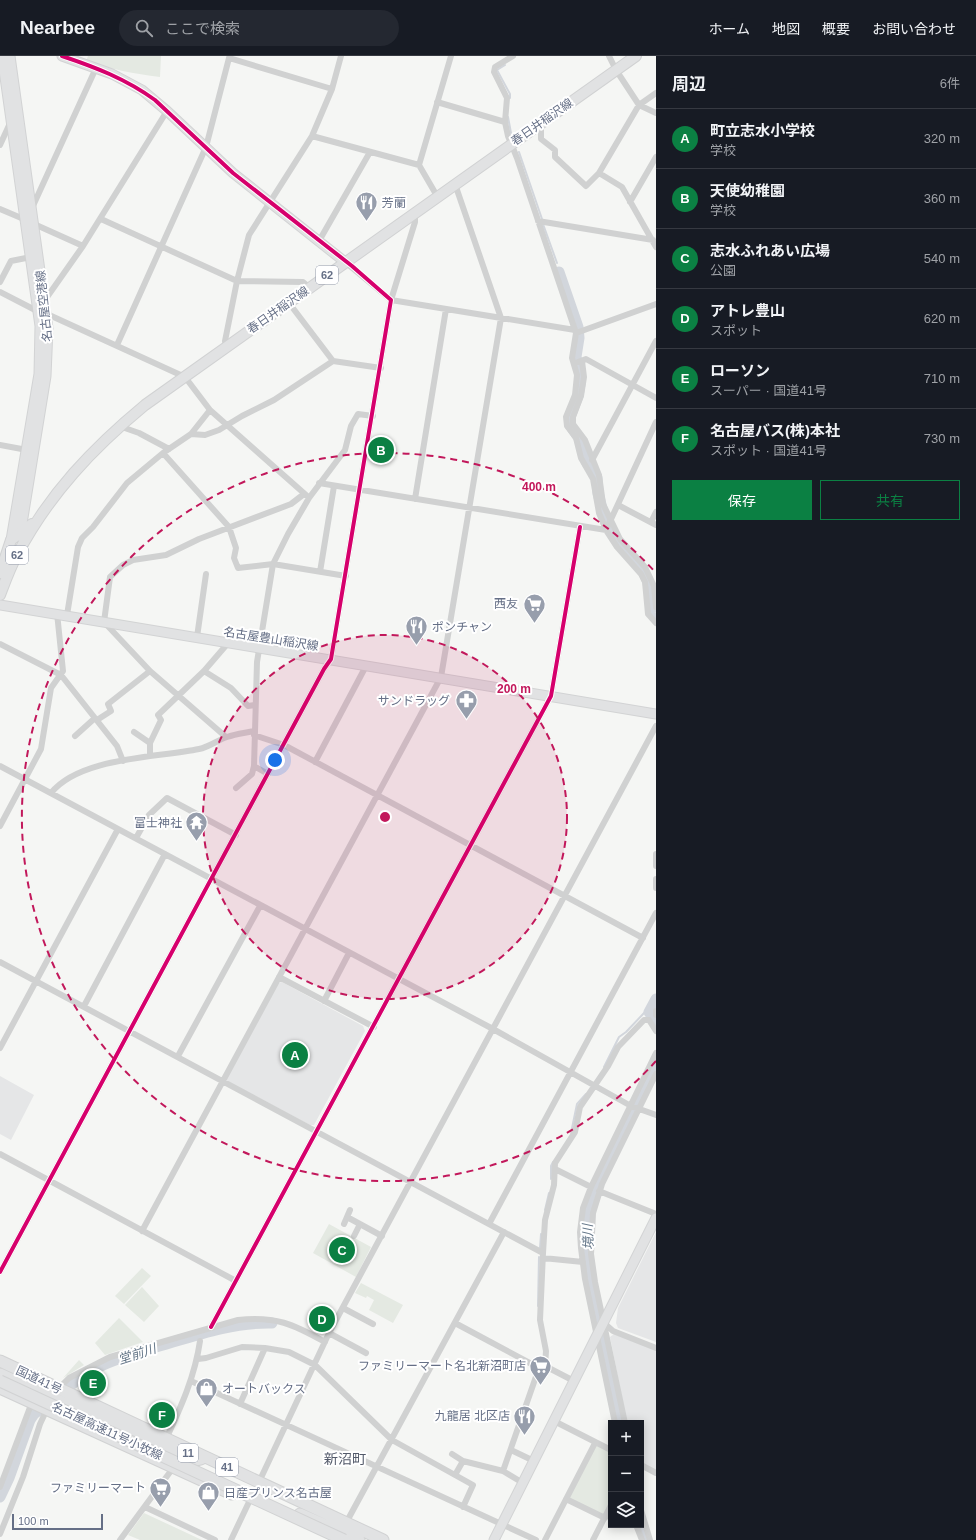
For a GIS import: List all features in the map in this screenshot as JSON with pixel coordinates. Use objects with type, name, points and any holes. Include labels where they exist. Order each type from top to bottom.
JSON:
[{"type":"highway","name":"国道41号","points":[[0,1361],[383,1540]]},
{"type":"highway","name":"名古屋高速11号小牧線","points":[[0,1366],[375,1540]]},
{"type":"highway","points":[[0,1374],[192,1461],[201,1459]]},
{"type":"highway","name":"名古屋高速11号小牧線","points":[[0,1381],[344,1540]]},
{"type":"highway","name":"国道41号","points":[[0,1388],[334,1540]]},
{"type":"highway","points":[[40,1405],[113,1435],[184,1468],[193,1465],[359,1540]]},
{"type":"main road","name":"名古屋空港線","points":[[2,56],[12,121],[45,300],[39,374],[12,540]]},
{"type":"main road","name":"名古屋空港線","points":[[10,56],[32,208],[30,222],[31,258],[43,313],[48,352],[46,376],[21,534],[16,556]]},
{"type":"main road","points":[[62,56],[96,68],[132,84],[167,111],[233,173],[345,262]]},
{"type":"main road","name":"春日井稲沢線","points":[[0,595],[16,556],[39,517],[82,461],[119,426],[145,405],[226,347],[636,56]]},
{"type":"main road","name":"春日井稲沢線","points":[[12,540],[21,534],[39,517]]},
{"type":"main road","name":"62","points":[[0,573],[12,540]]},
{"type":"main road","name":"名古屋豊山稲沢線","points":[[0,605],[62,614],[656,714]]},
{"type":"main road","points":[[494,1540],[656,1218]]},
{"type":"street","points":[[226,347],[225,341],[237,281],[249,235],[312,136],[332,89],[341,56]]},
{"type":"street","points":[[419,165],[451,56]]},
{"type":"street","points":[[513,56],[495,67],[494,72],[507,98],[505,122],[511,144],[578,332],[572,358],[578,362],[584,377],[581,396],[573,417],[573,424],[585,440],[599,475],[603,504],[617,547],[641,574],[645,582],[648,614],[656,623]]},
{"type":"street","points":[[609,56],[616,70],[639,104],[656,113]]},
{"type":"street","points":[[117,345],[206,147],[229,58],[332,89]]},
{"type":"street","points":[[32,208],[96,68]]},
{"type":"street","points":[[538,125],[541,130],[541,139],[554,150],[555,157],[586,186],[599,173],[639,104],[656,93]]},
{"type":"street","points":[[437,102],[505,122]]},
{"type":"street","points":[[45,300],[101,219],[167,111]]},
{"type":"street","points":[[0,145],[12,121]]},
{"type":"street","points":[[312,136],[419,165],[437,196]]},
{"type":"street","points":[[319,241],[370,152]]},
{"type":"street","points":[[630,202],[656,157]]},
{"type":"street","points":[[599,173],[622,187],[656,247]]},
{"type":"street","points":[[142,1231],[441,677],[501,318],[455,184]]},
{"type":"street","points":[[0,209],[83,246]]},
{"type":"street","points":[[0,1271],[324,669],[331,659],[373,416],[391,300],[415,222],[415,213]]},
{"type":"street","points":[[101,219],[237,281],[303,282],[310,288]]},
{"type":"street","points":[[539,221],[653,240]]},
{"type":"street","points":[[0,282],[11,261],[31,258]]},
{"type":"street","points":[[345,262],[391,300],[578,332],[656,304]]},
{"type":"street","points":[[0,292],[185,377],[210,410],[306,496]]},
{"type":"street","points":[[289,303],[333,361]]},
{"type":"street","points":[[415,499],[446,309]]},
{"type":"street","points":[[592,460],[656,341]]},
{"type":"street","points":[[578,362],[586,359],[656,398]]},
{"type":"street","points":[[191,434],[205,435],[227,425],[274,400],[333,361],[380,368]]},
{"type":"street","points":[[578,362],[575,395],[566,417],[567,426],[576,438],[581,458],[593,479],[599,513],[645,567],[655,589],[656,607]]},
{"type":"street","points":[[0,826],[41,749],[51,688],[61,676],[62,672],[62,614],[78,547],[82,538],[93,527],[127,483],[163,453],[191,434],[210,410]]},
{"type":"street","points":[[226,737],[150,671],[104,622],[110,577],[123,565],[133,560],[166,555],[229,527],[291,504],[306,496],[319,483],[345,450],[351,426],[358,414],[373,416]]},
{"type":"street","points":[[609,525],[656,422]]},
{"type":"street","points":[[119,426],[139,433],[169,449]]},
{"type":"street","points":[[0,445],[26,450]]},
{"type":"street","points":[[163,453],[229,527],[234,541],[234,558],[238,568],[273,564],[346,576]]},
{"type":"street","points":[[319,483],[580,526],[609,525]]},
{"type":"street","points":[[320,572],[334,486]]},
{"type":"street","points":[[236,788],[252,774],[254,766],[255,705],[260,648],[273,564],[306,496]]},
{"type":"street","points":[[618,505],[653,523],[656,512]]},
{"type":"street","points":[[211,1327],[551,696],[580,526]]},
{"type":"street","points":[[197,637],[206,574]]},
{"type":"street","points":[[150,756],[150,743],[161,720],[158,715],[204,671],[229,642]]},
{"type":"street","points":[[0,644],[61,676],[117,746],[123,761]]},
{"type":"street","points":[[315,762],[366,666]]},
{"type":"street","points":[[75,736],[96,719],[111,711],[108,704],[110,701],[126,691],[150,671]]},
{"type":"street","points":[[204,671],[231,688],[248,706],[255,705]]},
{"type":"street","points":[[259,1482],[329,1333],[656,726]]},
{"type":"street","points":[[134,732],[150,743]]},
{"type":"street","points":[[52,793],[56,787],[80,772],[104,763],[201,749],[226,737],[254,733],[284,745],[643,938]]},
{"type":"street","points":[[0,766],[136,838],[211,880],[493,1029],[635,1108],[656,1115]]},
{"type":"street","points":[[254,766],[268,774]]},
{"type":"street","points":[[136,838],[149,815],[167,798],[236,835]]},
{"type":"street","points":[[0,1048],[118,829]]},
{"type":"street","points":[[84,1006],[165,854]]},
{"type":"street","points":[[656,854],[656,866]]},
{"type":"street","points":[[656,879],[656,888]]},
{"type":"street","points":[[178,1056],[260,906]]},
{"type":"street","points":[[489,1224],[656,913]]},
{"type":"street","points":[[324,1001],[349,953]]},
{"type":"street","points":[[0,962],[504,1232],[543,1256],[583,1262]]},
{"type":"street","points":[[279,977],[374,1027]]},
{"type":"street","points":[[545,1366],[546,1351],[540,1320],[543,1256],[545,1220],[554,1185],[555,1163],[575,1132],[580,1107],[595,1086],[618,1046],[644,1020],[649,1020],[656,1031]]},
{"type":"street","points":[[615,1420],[591,1254],[593,1213],[599,1191],[635,1108],[656,1054]]},
{"type":"street","points":[[624,1420],[583,1262],[580,1232],[584,1208],[590,1187],[656,1074]]},
{"type":"street","points":[[0,1154],[236,1281]]},
{"type":"street","points":[[555,1169],[590,1187]]},
{"type":"street","points":[[599,1191],[656,1214]]},
{"type":"street","points":[[344,1224],[350,1210]]},
{"type":"street","points":[[347,1217],[382,1236]]},
{"type":"street","points":[[354,1236],[366,1219]]},
{"type":"street","points":[[346,1522],[504,1232]]},
{"type":"street","points":[[343,1308],[373,1324]]},
{"type":"street","points":[[59,1389],[69,1378],[110,1357],[238,1320],[259,1318],[297,1326],[325,1342]]},
{"type":"street","points":[[455,1324],[539,1368],[545,1366],[574,1381]]},
{"type":"street","points":[[601,1328],[613,1331],[656,1348]]},
{"type":"street","points":[[329,1333],[366,1353]]},
{"type":"street","points":[[166,1439],[191,1381],[198,1359],[200,1341]]},
{"type":"street","points":[[198,1359],[242,1347],[265,1348],[289,1352],[315,1365],[392,1440],[473,1485],[463,1507]]},
{"type":"street","points":[[240,1404],[265,1348]]},
{"type":"street","points":[[503,1471],[539,1368]]},
{"type":"street","points":[[191,1381],[536,1540]]},
{"type":"street","points":[[0,1487],[40,1405]]},
{"type":"street","points":[[0,1534],[23,1477],[40,1424],[40,1405]]},
{"type":"street","points":[[554,1421],[608,1449]]},
{"type":"street","points":[[545,1540],[595,1443]]},
{"type":"street","points":[[511,1450],[534,1461]]},
{"type":"street","points":[[452,1454],[463,1461],[503,1471],[523,1483]]},
{"type":"street","points":[[455,1475],[463,1461]]},
{"type":"street","points":[[644,1467],[656,1473]]},
{"type":"street","points":[[120,1540],[173,1468]]},
{"type":"street","points":[[566,1499],[604,1518]]},
{"type":"street","points":[[231,1540],[249,1502]]},
{"type":"street","points":[[144,1507],[215,1540]]},
{"type":"street","points":[[593,1540],[608,1511]]},
{"type":"street","points":[[644,1520],[650,1540]]},
{"type":"street","points":[[637,1528],[642,1540]]},
{"type":"shaded area","points":[[88,56],[161,56],[160,77],[132,73],[95,64],[86,61]]},
{"type":"shaded area","points":[[282,982],[363,1026],[365,1031],[314,1125],[310,1125],[227,1081],[226,1079],[277,983]]},
{"type":"shaded area","points":[[0,1076],[34,1095],[11,1140],[0,1134]]},
{"type":"shaded area","points":[[329,1224],[371,1247],[356,1277],[313,1253]]},
{"type":"shaded area","points":[[656,1232],[656,1342],[618,1328],[616,1323],[618,1308]]},
{"type":"shaded area","points":[[142,1268],[151,1276],[124,1304],[115,1296]]},
{"type":"shaded area","points":[[361,1283],[403,1305],[393,1323],[369,1310],[374,1300],[367,1296],[366,1298],[355,1293]]},
{"type":"shaded area","points":[[142,1287],[159,1306],[144,1322],[125,1305]]},
{"type":"shaded area","points":[[119,1318],[143,1342],[105,1355],[95,1343]]},
{"type":"shaded area","points":[[614,1334],[656,1350],[656,1471],[644,1465],[644,1420],[626,1420],[610,1337]]},
{"type":"shaded area","points":[[79,1360],[84,1365],[63,1378]]},
{"type":"shaded area","points":[[595,1443],[608,1449],[608,1510],[604,1517],[567,1499]]},
{"type":"shaded area","points":[[144,1513],[202,1540],[140,1540],[128,1535]]},
{"type":"waterway","points":[[505,65],[497,70],[510,94],[510,98]]},
{"type":"waterway","points":[[508,117],[511,133]]},
{"type":"waterway","points":[[519,152],[542,219]]},
{"type":"waterway","points":[[543,224],[557,263]]},
{"type":"waterway","points":[[559,272],[578,327],[579,338],[576,357],[580,371],[580,384],[578,396],[570,417],[570,425],[581,441],[587,463],[594,471],[597,478],[598,493],[605,520],[617,541],[642,569],[648,582],[652,613],[656,617]]},
{"type":"waterway","name":"境川","points":[[656,999],[649,1012],[656,1022]]},
{"type":"waterway","points":[[604,1067],[619,1037],[626,1032],[645,1012],[649,1012]]},
{"type":"waterway","name":"境川","points":[[618,1420],[586,1246],[588,1211],[596,1185],[656,1063]]},
{"type":"waterway","points":[[571,1133],[577,1104],[586,1094]]},
{"type":"waterway","points":[[551,1179],[551,1166],[553,1162]]},
{"type":"waterway","points":[[545,1210],[549,1193]]},
{"type":"waterway","points":[[540,1248],[541,1234]]},
{"type":"waterway","points":[[538,1306],[539,1257]]},
{"type":"waterway","name":"堂前川","points":[[0,1497],[9,1478],[30,1420],[34,1414],[87,1374],[102,1365],[116,1360],[197,1335],[241,1325],[272,1323]]},
{"type":"waterway","name":"境川","points":[[642,1528],[645,1540]]},
{"type":"cycle path","points":[[0,1272],[324,669],[331,659],[391,300],[352,266],[233,173],[155,100],[110,74],[62,56]]},
{"type":"cycle path","points":[[211,1327],[551,696],[580,527]]},
{"type":"place","name":"芳蘭","points":[[366,222]]},
{"type":"place","name":"天使幼稚園","points":[[381,450]]},
{"type":"place","name":"西友","points":[[534,624]]},
{"type":"place","name":"ポンチャン","points":[[417,646]]},
{"type":"place","name":"サンドラッグ","points":[[466,720]]},
{"type":"place","name":"富士神社","points":[[197,842]]},
{"type":"place","name":"町立志水小学校","points":[[295,1055]]},
{"type":"place","name":"志水ふれあい広場","points":[[342,1250]]},
{"type":"place","name":"アトレ豊山","points":[[322,1319]]},
{"type":"place","name":"ローソン","points":[[93,1383]]},
{"type":"place","name":"ファミリーマート名北新沼町店","points":[[541,1386]]},
{"type":"place","name":"オートバックス","points":[[207,1408]]},
{"type":"place","name":"名古屋バス(株)本社","points":[[162,1415]]},
{"type":"place","name":"九龍居 北区店","points":[[525,1436]]},
{"type":"place","name":"ファミリーマート","points":[[161,1508]]},
{"type":"place","name":"日産プリンス名古屋","points":[[208,1512]]},
{"type":"district","name":"新沼町","points":[[345,1459]]}]
